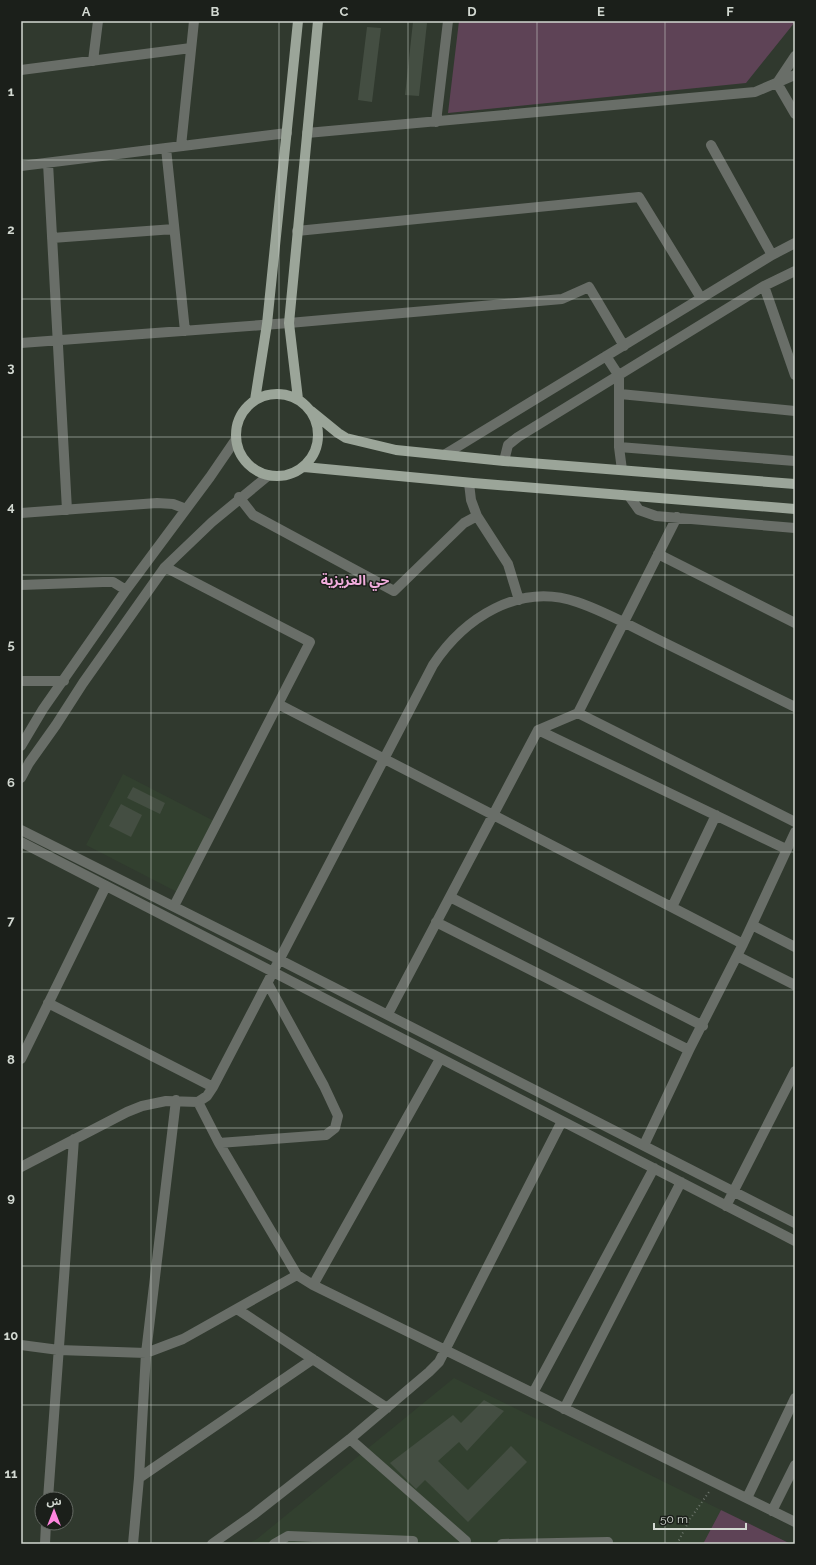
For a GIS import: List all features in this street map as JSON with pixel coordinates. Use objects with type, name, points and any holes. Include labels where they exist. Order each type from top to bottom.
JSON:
[{"type":"main road","points":[[255,400],[267,324],[298,21]]},
{"type":"main road","points":[[298,399],[289,323],[318,21]]},
{"type":"main road","points":[[311,411],[317,423],[319,436],[315,453],[304,467],[287,475],[268,475],[260,473],[246,462],[241,455],[236,439],[240,417],[255,400],[268,395],[276,394],[298,399],[338,433],[360,442],[396,450],[504,461],[795,484]]},
{"type":"main road","points":[[304,467],[469,483],[795,509]]},
{"type":"street","points":[[93,61],[98,21]]},
{"type":"street","points":[[181,146],[194,21]]},
{"type":"street","points":[[436,122],[448,21]]},
{"type":"street","points":[[21,70],[191,48]]},
{"type":"street","points":[[777,83],[795,56]]},
{"type":"street","points":[[307,133],[755,92],[795,75]]},
{"type":"street","points":[[777,83],[795,114]]},
{"type":"street","points":[[21,166],[287,133]]},
{"type":"street","points":[[712,145],[772,255]]},
{"type":"street","points":[[166,148],[185,330]]},
{"type":"street","points":[[48,163],[67,510]]},
{"type":"street","points":[[297,231],[639,197],[701,298]]},
{"type":"street","points":[[52,238],[174,229]]},
{"type":"street","points":[[444,455],[772,255],[795,243]]},
{"type":"street","points":[[504,461],[508,445],[512,441],[764,286],[795,271]]},
{"type":"street","points":[[764,286],[795,375]]},
{"type":"street","points":[[21,342],[289,323],[562,299],[589,287],[624,346]]},
{"type":"street","points":[[606,356],[619,376],[619,447],[622,470]]},
{"type":"street","points":[[620,394],[795,411]]},
{"type":"street","points":[[21,746],[44,709],[126,590],[186,510],[236,439]]},
{"type":"street","points":[[619,447],[795,461]]},
{"type":"street","points":[[21,778],[83,683],[165,567],[188,544],[268,475]]},
{"type":"street","points":[[469,483],[471,500],[477,516],[508,564],[519,600]]},
{"type":"street","points":[[629,496],[639,510],[645,514],[795,528]]},
{"type":"street","points":[[240,498],[253,515],[394,591],[464,523],[477,516]]},
{"type":"street","points":[[21,513],[157,503],[174,504],[186,510]]},
{"type":"street","points":[[388,1014],[538,730],[578,713],[677,517]]},
{"type":"street","points":[[658,554],[795,623]]},
{"type":"street","points":[[165,567],[310,642],[174,906]]},
{"type":"street","points":[[21,585],[113,582],[126,590]]},
{"type":"street","points":[[21,1167],[137,1108],[155,1102],[176,1100],[198,1102],[207,1096],[213,1088],[274,973],[433,665],[444,649],[459,633],[480,616],[493,608],[519,600],[547,596],[577,602],[624,623],[795,707]]},
{"type":"street","points":[[21,681],[64,681]]},
{"type":"street","points":[[278,704],[494,814],[743,944]]},
{"type":"street","points":[[578,713],[795,822]]},
{"type":"street","points":[[538,730],[786,849]]},
{"type":"street","points":[[672,907],[716,815]]},
{"type":"street","points":[[21,830],[388,1014],[795,1223]]},
{"type":"street","points":[[644,1145],[689,1050],[703,1026],[743,944],[795,832]]},
{"type":"street","points":[[21,842],[795,1241]]},
{"type":"street","points":[[21,1059],[106,886]]},
{"type":"street","points":[[450,897],[703,1026]]},
{"type":"street","points":[[436,922],[689,1050]]},
{"type":"street","points":[[752,925],[795,947]]},
{"type":"street","points":[[737,956],[795,985]]},
{"type":"street","points":[[219,1143],[326,1135],[337,1125],[338,1116],[326,1091],[268,984]]},
{"type":"street","points":[[48,1004],[213,1088]]},
{"type":"street","points":[[313,1284],[440,1059]]},
{"type":"street","points":[[726,1206],[795,1071]]},
{"type":"street","points":[[133,1544],[139,1478],[146,1353],[176,1100]]},
{"type":"street","points":[[198,1102],[219,1143],[297,1275],[564,1409],[795,1522]]},
{"type":"street","points":[[212,1544],[253,1515],[387,1408],[429,1372],[446,1350],[562,1121]]},
{"type":"street","points":[[49,1491],[74,1139]]},
{"type":"street","points":[[533,1393],[654,1168]]},
{"type":"street","points":[[564,1409],[681,1182]]},
{"type":"street","points":[[21,1345],[59,1350],[146,1353],[183,1339],[297,1275]]},
{"type":"street","points":[[237,1309],[387,1408]]},
{"type":"street","points":[[139,1478],[313,1359]]},
{"type":"street","points":[[747,1498],[795,1398]]},
{"type":"street","points":[[350,1438],[466,1541]]},
{"type":"street","points":[[772,1511],[795,1465]]},
{"type":"street","points":[[45,1544],[46,1531]]},
{"type":"street","points":[[274,1544],[288,1536],[412,1541]]},
{"type":"street","points":[[502,1544],[608,1542]]},
{"type":"path","points":[[677,1544],[690,1519],[715,1483]]},
{"type":"shaded area","points":[[459,21],[795,22],[746,83],[448,113]]},
{"type":"shaded area","points":[[123,774],[214,821],[177,892],[86,845]]},
{"type":"shaded area","points":[[454,1378],[721,1510],[703,1544],[247,1544],[257,1539]]},
{"type":"shaded area","points":[[721,1510],[791,1544],[703,1544]]},
{"type":"building","points":[[413,22],[427,23],[419,96],[405,95]]},
{"type":"building","points":[[367,27],[381,28],[372,102],[358,100]]},
{"type":"building","points":[[133,787],[165,803],[160,814],[127,798]]},
{"type":"building","points":[[121,804],[142,815],[131,837],[109,826]]},
{"type":"building","points":[[484,1400],[504,1411],[467,1451],[459,1442],[438,1461],[468,1490],[511,1446],[527,1462],[468,1522],[425,1480],[416,1489],[390,1463],[453,1415],[461,1423]]},
{"type":"district","name":"حي العزيزية","points":[[355,580]]}]
